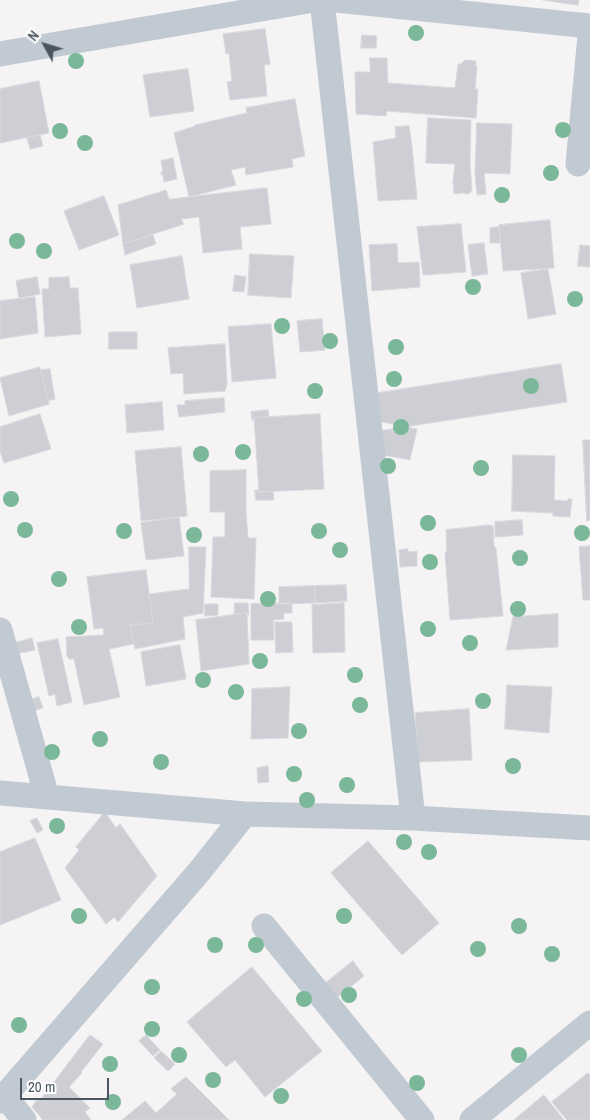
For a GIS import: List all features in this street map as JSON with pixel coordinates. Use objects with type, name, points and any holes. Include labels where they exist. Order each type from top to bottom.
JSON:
[{"type":"street","points":[[0,54],[314,0]]},
{"type":"street","points":[[322,0],[413,818]]},
{"type":"street","points":[[336,0],[590,26]]},
{"type":"street","points":[[578,164],[590,36]]},
{"type":"street","points":[[0,630],[47,797]]},
{"type":"street","points":[[0,793],[246,814],[413,818],[590,828]]},
{"type":"street","points":[[24,1120],[2,1099],[198,873],[246,814]]},
{"type":"street","points":[[264,926],[422,1120]]},
{"type":"street","points":[[472,1120],[590,1022]]},
{"type":"building","points":[[543,0],[579,0],[578,5]]},
{"type":"building","points":[[265,29],[270,64],[264,65],[267,96],[230,100],[227,82],[232,81],[229,53],[226,54],[223,34]]},
{"type":"building","points":[[362,35],[377,36],[376,48],[361,48]]},
{"type":"building","points":[[370,58],[387,58],[388,83],[455,88],[458,64],[465,60],[476,61],[475,89],[478,89],[476,118],[387,111],[386,116],[356,114],[355,72],[370,72]]},
{"type":"building","points":[[188,69],[194,111],[150,117],[143,75]]},
{"type":"building","points":[[39,81],[49,133],[0,143],[0,89]]},
{"type":"building","points":[[295,99],[305,156],[292,159],[293,167],[246,175],[245,167],[231,170],[236,185],[189,197],[174,133],[195,125],[247,113],[246,108]]},
{"type":"building","points":[[428,118],[471,120],[470,163],[472,190],[469,194],[454,194],[455,164],[426,163]]},
{"type":"building","points":[[477,123],[512,124],[510,174],[484,173],[486,194],[477,195],[475,173]]},
{"type":"building","points":[[409,126],[417,199],[378,201],[373,142],[396,138],[395,127]]},
{"type":"building","points":[[40,135],[43,146],[30,149],[27,138]]},
{"type":"building","points":[[173,158],[177,179],[164,182],[163,175],[161,175],[161,172],[163,172],[161,161]]},
{"type":"building","points":[[267,188],[271,224],[240,227],[242,249],[203,253],[199,217],[181,219],[184,224],[123,244],[118,205],[166,190],[169,199]]},
{"type":"building","points":[[104,196],[119,235],[79,250],[64,211]]},
{"type":"building","points":[[550,220],[554,268],[503,271],[499,225]]},
{"type":"building","points":[[461,224],[466,272],[423,275],[417,227]]},
{"type":"building","points":[[499,227],[500,243],[490,243],[490,228]]},
{"type":"building","points":[[153,235],[156,244],[125,255],[123,244]]},
{"type":"building","points":[[484,243],[488,274],[472,276],[468,245]]},
{"type":"building","points":[[397,244],[398,263],[419,262],[420,287],[372,291],[369,245]]},
{"type":"building","points":[[580,245],[590,246],[590,267],[578,266]]},
{"type":"building","points":[[250,254],[294,256],[291,298],[248,295]]},
{"type":"building","points":[[182,256],[189,299],[137,308],[130,265]]},
{"type":"building","points":[[548,269],[556,314],[528,319],[521,273]]},
{"type":"building","points":[[235,275],[246,277],[244,292],[233,291]]},
{"type":"building","points":[[37,277],[40,294],[19,298],[16,281]]},
{"type":"building","points":[[69,277],[70,288],[78,288],[81,334],[45,337],[42,289],[49,289],[49,278]]},
{"type":"building","points":[[35,297],[38,333],[0,339],[0,301]]},
{"type":"building","points":[[322,319],[325,350],[300,352],[297,321]]},
{"type":"building","points":[[271,324],[276,378],[232,382],[228,327]]},
{"type":"building","points":[[109,332],[137,332],[137,349],[109,349]]},
{"type":"building","points":[[225,344],[227,384],[225,391],[184,394],[183,373],[171,374],[168,348]]},
{"type":"building","points":[[561,364],[567,402],[378,431],[372,394]]},
{"type":"building","points":[[40,367],[49,404],[9,416],[0,378]]},
{"type":"building","points":[[50,369],[55,399],[48,401],[41,370]]},
{"type":"building","points":[[224,398],[225,412],[179,417],[177,405],[185,405],[185,401]]},
{"type":"building","points":[[162,402],[164,430],[127,433],[125,405]]},
{"type":"building","points":[[268,410],[269,417],[254,418],[252,420],[251,412]]},
{"type":"building","points":[[40,414],[51,449],[4,463],[0,451],[0,427]]},
{"type":"building","points":[[320,414],[324,489],[259,492],[254,418]]},
{"type":"building","points":[[368,419],[417,429],[410,460],[362,451]]},
{"type":"building","points":[[583,440],[590,440],[590,520],[587,521]]},
{"type":"building","points":[[181,447],[187,516],[141,521],[135,451]]},
{"type":"building","points":[[513,455],[555,456],[554,500],[567,501],[572,499],[570,517],[553,516],[553,513],[512,511]]},
{"type":"building","points":[[246,470],[248,538],[256,538],[254,599],[211,597],[213,537],[225,537],[225,512],[210,512],[210,471]]},
{"type":"building","points":[[255,490],[259,492],[273,491],[274,500],[256,500]]},
{"type":"building","points":[[179,517],[184,556],[146,560],[141,523]]},
{"type":"building","points":[[522,520],[523,535],[495,537],[495,522]]},
{"type":"building","points":[[493,526],[503,616],[450,620],[445,552],[447,552],[446,530]]},
{"type":"building","points":[[590,546],[590,600],[583,600],[579,547]]},
{"type":"building","points":[[189,547],[206,547],[203,613],[183,617],[185,639],[135,649],[130,625],[153,623],[149,594],[189,589]]},
{"type":"building","points":[[408,549],[408,552],[417,551],[417,566],[400,567],[399,550]]},
{"type":"building","points":[[146,570],[153,623],[130,625],[134,644],[109,649],[120,697],[84,705],[74,659],[69,659],[67,656],[66,637],[104,635],[103,628],[94,629],[87,577]]},
{"type":"building","points":[[346,585],[347,601],[315,603],[315,586]]},
{"type":"building","points":[[315,586],[315,603],[279,604],[279,587]]},
{"type":"building","points":[[235,603],[248,603],[249,615],[247,613],[234,615]]},
{"type":"building","points":[[292,603],[292,613],[284,613],[284,619],[273,620],[274,640],[251,640],[251,604]]},
{"type":"building","points":[[344,603],[345,652],[313,653],[312,605]]},
{"type":"building","points":[[205,604],[218,604],[218,615],[205,616]]},
{"type":"building","points":[[247,613],[249,664],[201,671],[196,620]]},
{"type":"building","points":[[558,614],[558,647],[506,650],[513,617]]},
{"type":"building","points":[[275,622],[292,622],[293,652],[276,653]]},
{"type":"building","points":[[32,638],[35,650],[16,654],[11,644]]},
{"type":"building","points":[[58,639],[72,702],[57,706],[55,694],[49,696],[37,643]]},
{"type":"building","points":[[180,645],[186,679],[146,686],[141,652]]},
{"type":"building","points":[[507,685],[552,687],[549,733],[505,729]]},
{"type":"building","points":[[290,687],[288,738],[251,739],[252,689]]},
{"type":"building","points":[[39,697],[43,708],[33,711],[29,700]]},
{"type":"building","points":[[469,709],[472,760],[418,762],[415,713]]},
{"type":"building","points":[[268,766],[269,782],[258,783],[257,768]]},
{"type":"building","points":[[105,812],[116,828],[120,824],[157,876],[118,922],[114,917],[106,924],[65,868],[79,850],[76,847]]},
{"type":"building","points":[[37,818],[43,830],[37,833],[30,821]]},
{"type":"building","points":[[35,838],[61,900],[0,925],[0,852]]},
{"type":"building","points":[[368,841],[439,923],[402,955],[331,873]]},
{"type":"building","points":[[353,961],[364,976],[333,1001],[322,986]]},
{"type":"building","points":[[252,967],[322,1051],[265,1097],[235,1060],[226,1067],[187,1022]]},
{"type":"building","points":[[90,1035],[103,1044],[82,1073],[69,1087],[90,1108],[85,1112],[91,1120],[43,1120],[32,1107],[38,1098],[40,1100]]},
{"type":"building","points":[[146,1035],[160,1050],[153,1056],[139,1041]]},
{"type":"building","points":[[161,1051],[175,1064],[168,1071],[154,1058]]},
{"type":"building","points":[[588,1073],[590,1075],[590,1120],[567,1120],[552,1102]]},
{"type":"building","points":[[186,1077],[229,1120],[122,1120],[145,1101],[156,1113],[177,1094],[171,1089]]},
{"type":"building","points":[[544,1095],[564,1120],[514,1120]]}]
